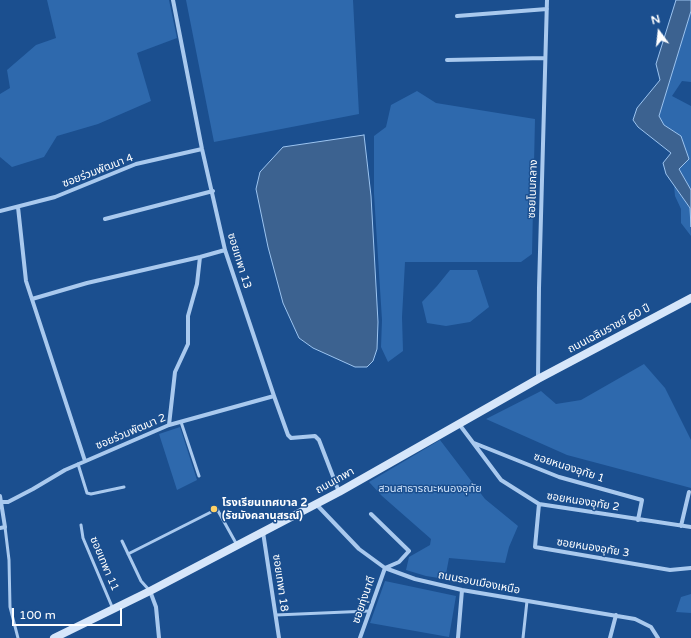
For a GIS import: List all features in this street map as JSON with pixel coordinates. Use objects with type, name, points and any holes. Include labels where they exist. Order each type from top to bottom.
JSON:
[{"type":"street","name":"ซอยเทพา 13","points":[[173,0],[202,149],[225,250],[274,396],[288,435],[291,438],[315,436],[319,440],[339,492]]},
{"type":"street","name":"ซอยโนนกลาง","points":[[538,379],[538,288],[547,0]]},
{"type":"street","points":[[457,16],[547,9]]},
{"type":"street","points":[[447,60],[545,58]]},
{"type":"street","name":"ซอยร่วมพัฒนา 4","points":[[0,211],[55,197],[136,164],[202,149]]},
{"type":"street","points":[[105,219],[213,192]]},
{"type":"street","points":[[18,207],[26,281],[85,461]]},
{"type":"street","points":[[32,299],[87,283],[225,250]]},
{"type":"street","points":[[169,425],[175,372],[188,344],[188,316],[197,284],[200,257]]},
{"type":"street","name":"ถนนเฉลิมราชย์ 60 ปี","points":[[538,379],[691,298]]},
{"type":"street","name":"ถนนเทพา","points":[[54,638],[150,591],[339,492],[367,480],[459,424],[538,379]]},
{"type":"street","name":"ซอยร่วมพัฒนา 2","points":[[1,502],[8,502],[65,470],[169,425],[274,396]]},
{"type":"street","name":"ซอยหนองอุทัย 2","points":[[459,424],[501,480],[539,504],[691,527]]},
{"type":"street","name":"ซอยหนองอุทัย 1","points":[[473,443],[559,477],[642,500],[638,520]]},
{"type":"street","points":[[681,526],[689,492]]},
{"type":"street","points":[[0,496],[2,528]]},
{"type":"street","name":"ถนนรอบเมืองเหนือ","points":[[316,504],[359,549],[385,568],[415,579],[462,590],[635,619],[651,627],[658,638]]},
{"type":"street","name":"ซอยหนองอุทัย 3","points":[[539,504],[535,547],[670,570],[691,568]]},
{"type":"street","points":[[371,514],[409,550],[399,562],[385,568]]},
{"type":"street","name":"ซอยเทพา 18","points":[[263,531],[279,638]]},
{"type":"street","name":"ซอยทุ่งนาดี","points":[[360,638],[385,568]]},
{"type":"street","points":[[458,638],[462,590]]},
{"type":"street","points":[[150,591],[156,607],[159,638]]},
{"type":"street","points":[[610,638],[616,615]]},
{"type":"lane","points":[[181,422],[199,476]]},
{"type":"lane","points":[[78,464],[87,493],[91,494],[124,487]]},
{"type":"lane","points":[[128,554],[217,508],[237,545]]},
{"type":"lane","name":"ซอยเทพา 11","points":[[81,525],[83,538],[113,609]]},
{"type":"lane","points":[[2,528],[9,560],[10,607],[18,638]]},
{"type":"lane","points":[[122,541],[141,582],[150,591]]},
{"type":"lane","points":[[524,638],[526,601]]},
{"type":"lane","points":[[276,615],[370,611]]},
{"type":"green space","points":[[47,0],[169,0],[177,38],[137,53],[151,101],[98,124],[57,136],[44,157],[12,167],[0,157],[0,94],[10,88],[7,70],[36,45],[56,38]]},
{"type":"green space","points":[[186,0],[353,0],[359,114],[214,142]]},
{"type":"green space","points":[[691,11],[691,82],[682,81],[672,96],[691,106],[691,190],[679,169],[681,136],[664,125],[659,116]]},
{"type":"green space","points":[[417,91],[436,103],[535,119],[532,254],[521,262],[405,262],[402,317],[403,351],[388,362],[381,347],[382,320],[374,194],[374,136],[386,127],[391,105]]},
{"type":"green space","points":[[674,186],[690,208],[691,236],[681,223],[681,209],[675,196]]},
{"type":"green space","points":[[450,270],[477,270],[489,307],[470,322],[446,326],[427,323],[422,302]]},
{"type":"green space","points":[[644,364],[665,388],[691,440],[691,488],[567,455],[486,419],[541,391],[556,404],[581,400]]},
{"type":"green space","points":[[180,427],[197,480],[177,490],[159,434]]},
{"type":"green space","name":"สวนสาธารณะหนองอุทัย","points":[[440,440],[485,499],[518,526],[509,547],[505,563],[449,558],[445,579],[426,576],[406,570],[409,557],[430,545],[431,539],[382,496],[369,482]]},
{"type":"green space","points":[[385,581],[456,596],[449,637],[370,623]]},
{"type":"green space","points":[[691,594],[691,613],[676,612],[681,597]]},
{"type":"shaded area","points":[[676,0],[691,0],[691,11],[659,116],[664,125],[681,136],[689,159],[679,169],[691,190],[691,227],[690,208],[666,174],[663,163],[671,153],[638,127],[633,120],[637,108],[660,80],[656,64]]},
{"type":"shaded area","points":[[364,135],[371,196],[378,322],[377,349],[373,361],[367,367],[355,367],[313,348],[299,338],[283,303],[268,247],[256,189],[260,172],[283,147]]},
{"type":"place","name":"โรงเรียนเทศบาล 2 (รัชมังคลานุสรณ์)","points":[[214,509]]}]
